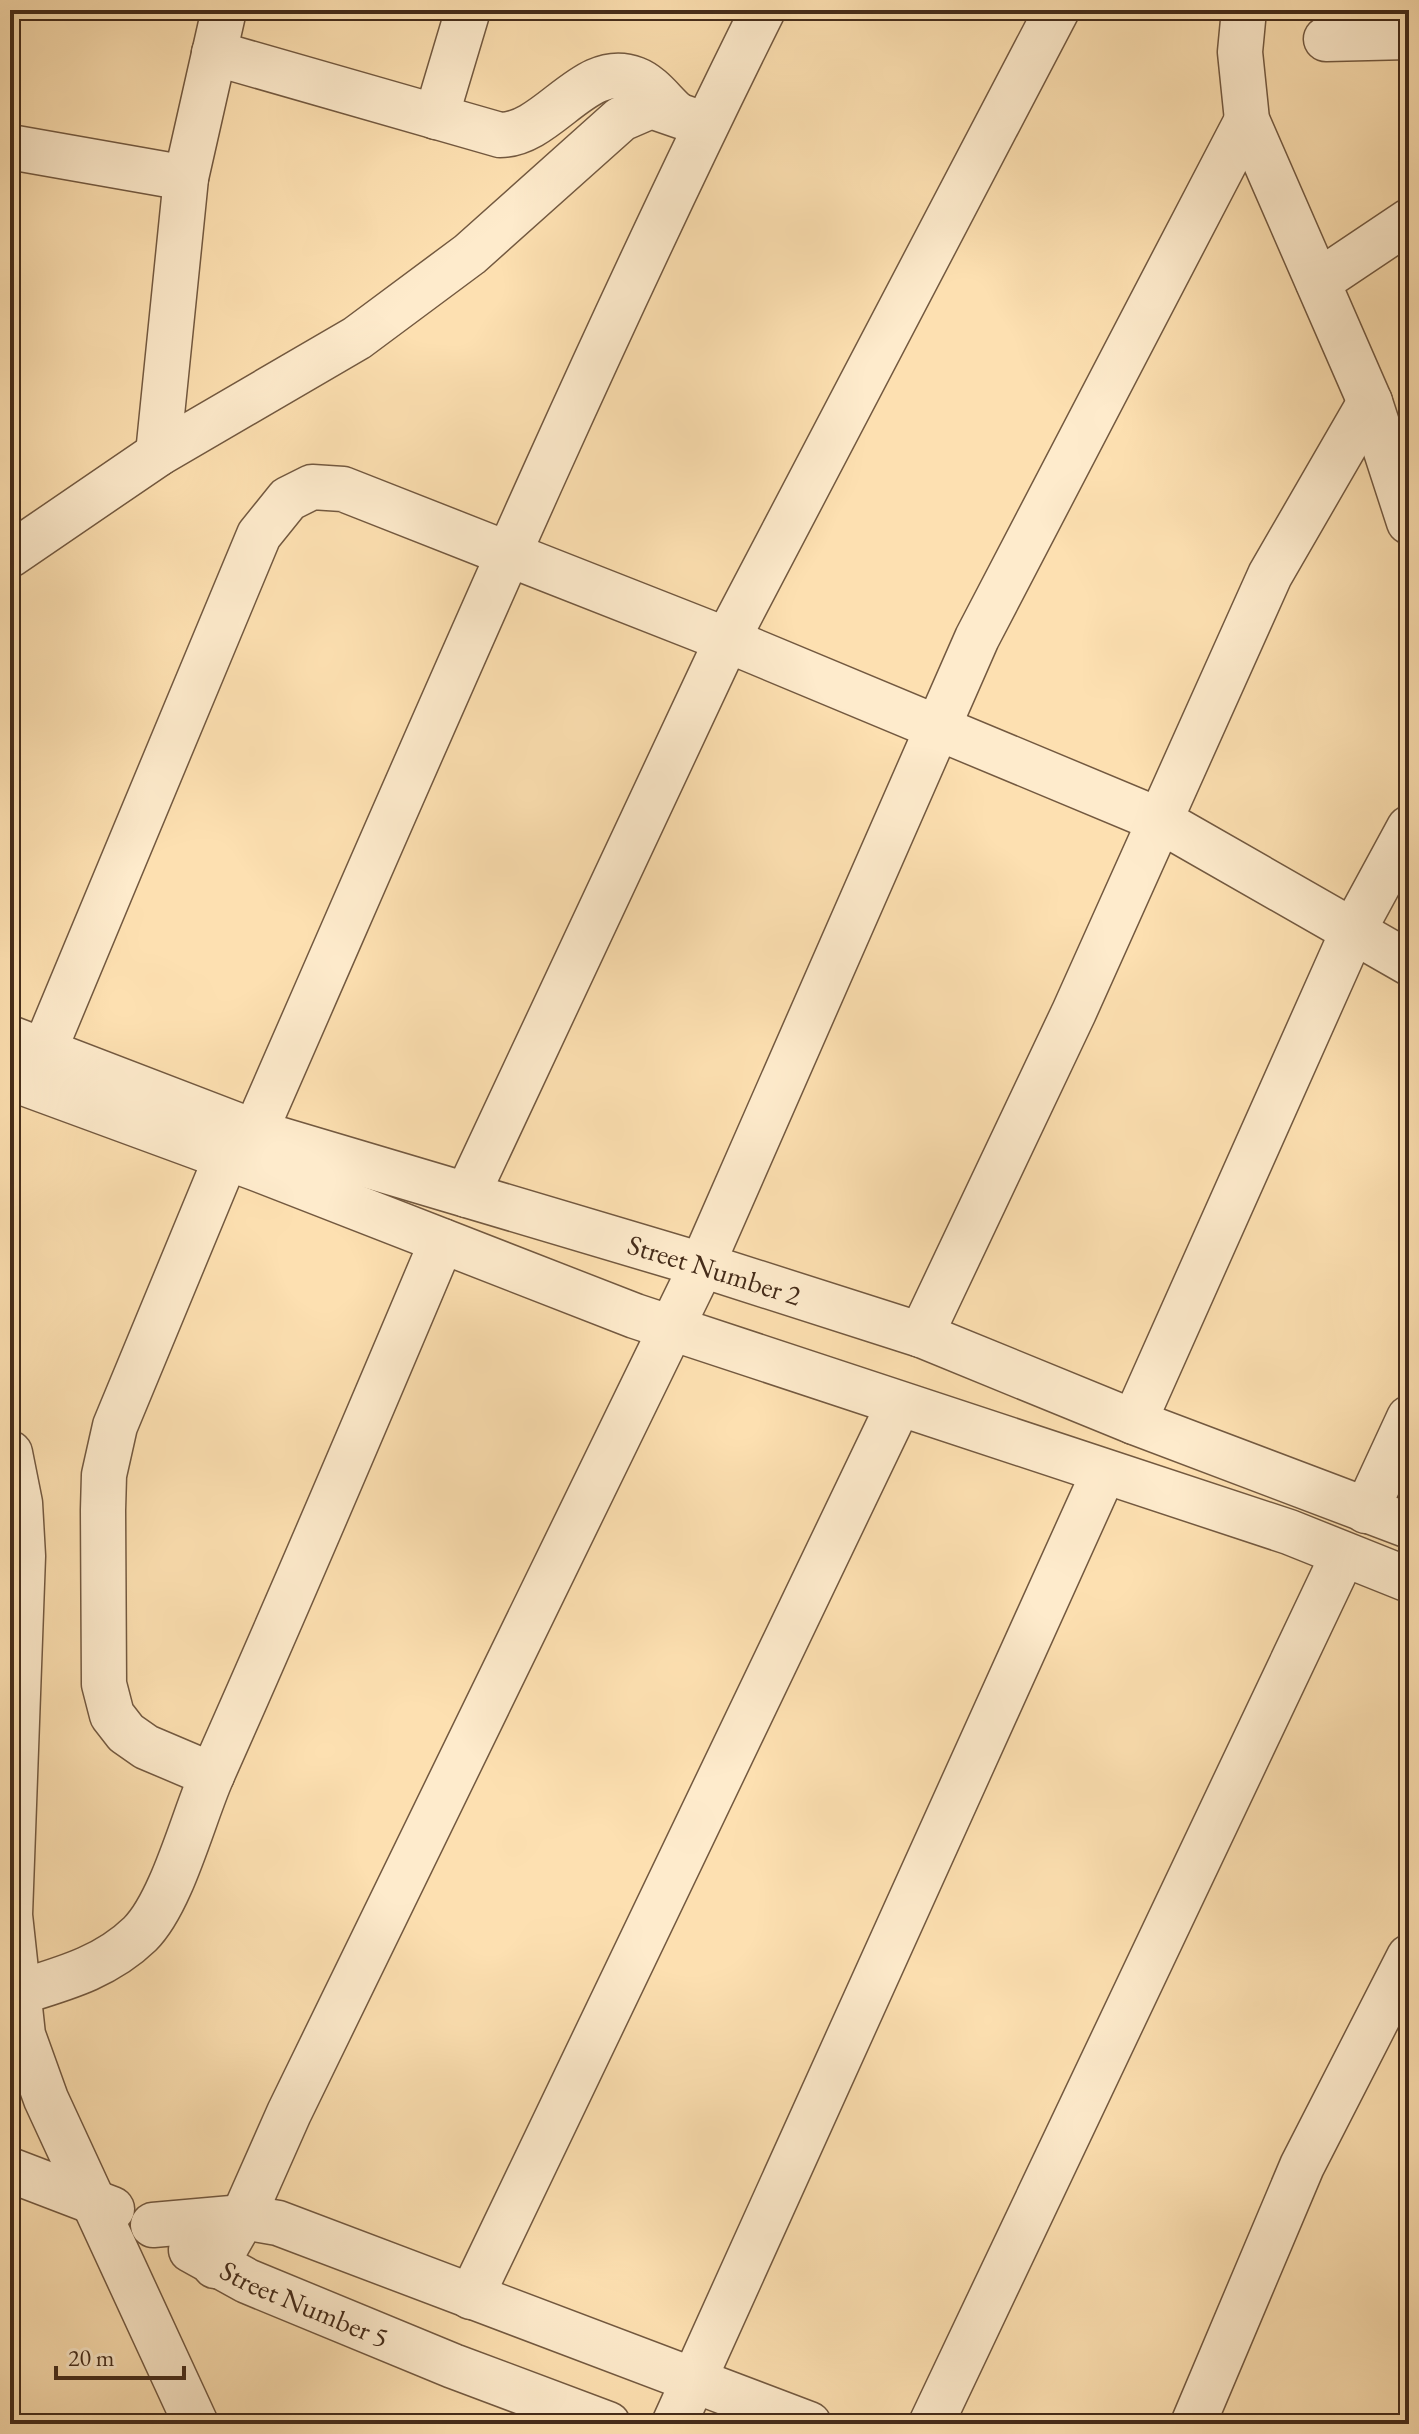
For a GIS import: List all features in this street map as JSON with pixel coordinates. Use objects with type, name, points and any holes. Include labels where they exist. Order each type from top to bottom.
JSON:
[{"type":"street","points":[[158,454],[186,178],[224,10]]},
{"type":"street","points":[[436,117],[468,10]]},
{"type":"street","points":[[212,1775],[146,1747],[126,1733],[112,1715],[104,1684],[103,1510],[104,1475],[115,1426],[508,554],[690,118],[763,10]]},
{"type":"street","points":[[467,1195],[727,640],[1057,10]]},
{"type":"street","points":[[1244,10],[1240,52],[1247,120],[1318,282],[1390,402],[1409,522]]},
{"type":"street","points":[[1326,39],[1409,37]]},
{"type":"street","points":[[214,53],[500,135],[512,135],[531,128],[584,89],[606,77],[622,75],[648,87],[690,118]]},
{"type":"street","points":[[10,555],[158,454],[357,338],[402,307],[470,254],[621,119],[651,106],[690,118]]},
{"type":"street","points":[[215,2266],[243,2217],[289,2113],[702,1265],[977,638],[1247,120]]},
{"type":"street","points":[[10,147],[186,178]]},
{"type":"street","points":[[1318,282],[1409,221]]},
{"type":"street","points":[[921,1335],[1074,1012],[1270,575],[1390,402]]},
{"type":"street","points":[[27,1044],[259,535],[288,499],[312,487],[343,489],[727,640],[1159,820],[1409,963]]},
{"type":"street","points":[[1134,1422],[1352,933],[1409,828]]},
{"type":"street","name":"Street Number 2","points":[[27,1044],[240,1145],[467,1195],[921,1335],[1134,1422],[1409,1526]]},
{"type":"street","points":[[10,1078],[240,1145],[442,1241],[672,1329],[1289,1532],[1409,1580]]},
{"type":"street","points":[[17,1993],[91,1970],[142,1932],[164,1899],[212,1775],[442,1241]]},
{"type":"street","points":[[471,2297],[899,1404]]},
{"type":"street","points":[[1366,1511],[1409,1418]]},
{"type":"street","points":[[10,1453],[20,1503],[23,1556],[10,1915],[23,2035],[46,2099],[196,2424]]},
{"type":"street","points":[[674,2424],[1104,1472]]},
{"type":"street","points":[[931,2424],[1343,1555]]},
{"type":"street","points":[[1193,2424],[1302,2166],[1409,1957]]},
{"type":"street","name":"Street Number 5","points":[[10,2170],[153,2225],[215,2266],[453,2366],[608,2424]]},
{"type":"street","points":[[153,2225],[243,2217],[278,2223],[809,2424]]}]
